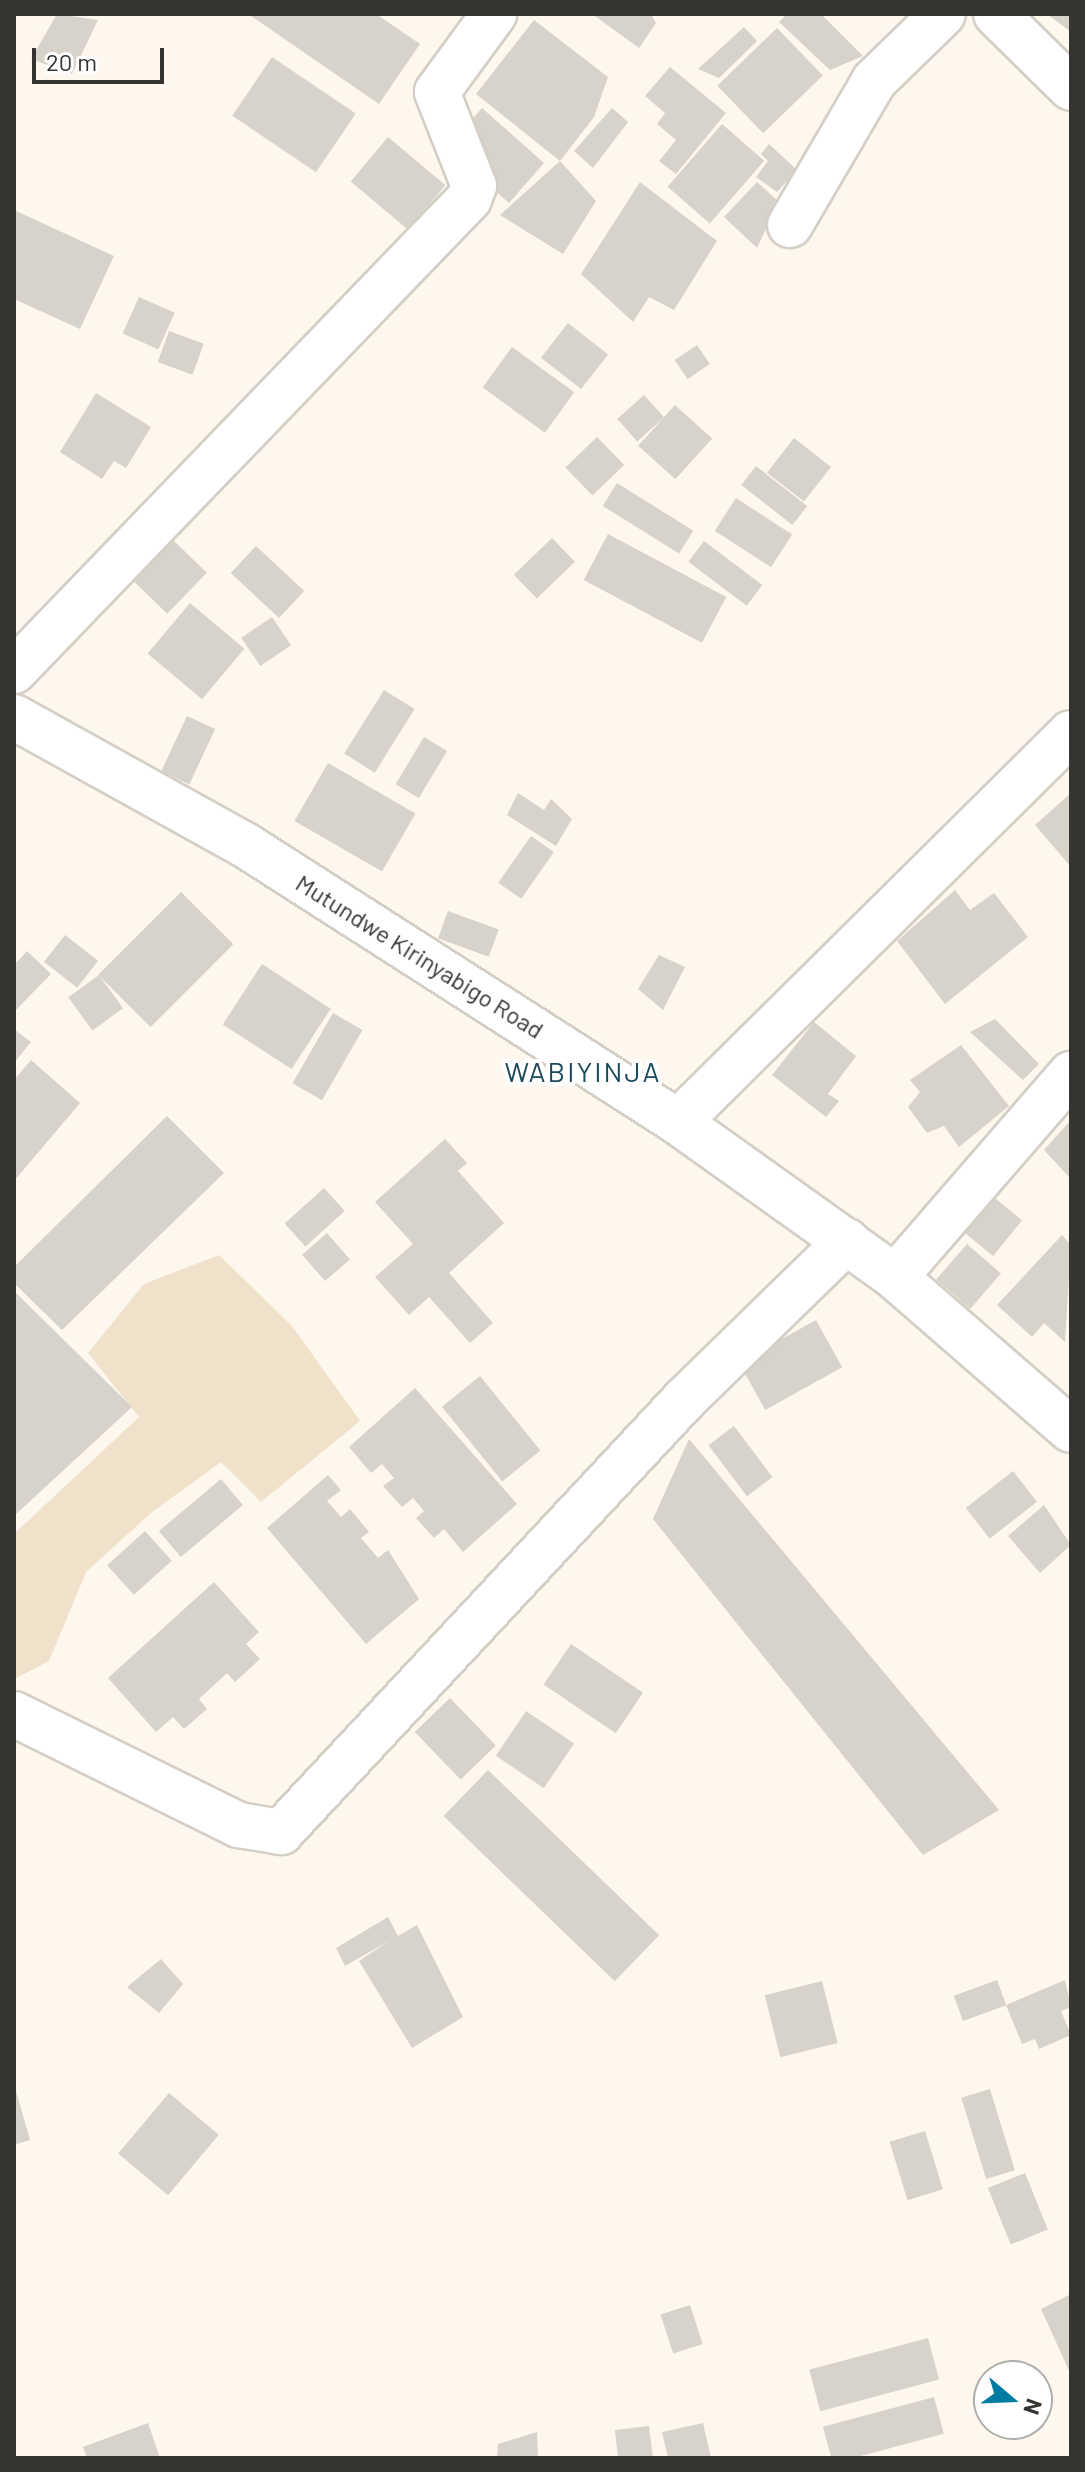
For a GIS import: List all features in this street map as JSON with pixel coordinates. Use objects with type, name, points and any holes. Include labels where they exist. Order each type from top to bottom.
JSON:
[{"type":"street","points":[[14,671],[469,199],[474,186],[437,92],[494,14]]},
{"type":"street","points":[[790,225],[874,81],[943,14]]},
{"type":"street","points":[[996,14],[1071,88]]},
{"type":"street","name":"Mutundwe Kirinyabigo Road","points":[[14,717],[245,845],[678,1122],[895,1277],[1071,1430]]},
{"type":"street","points":[[678,1122],[1071,733]]},
{"type":"street","points":[[895,1277],[1071,1074]]},
{"type":"street","points":[[14,1714],[239,1825],[281,1832],[683,1401],[847,1241]]},
{"type":"shaded area","points":[[219,1255],[292,1326],[360,1421],[261,1502],[221,1462],[152,1512],[86,1572],[49,1661],[14,1679],[14,1534],[139,1417],[88,1353],[144,1284]]},
{"type":"building","points":[[57,14],[98,20],[72,74],[31,59]]},
{"type":"building","points":[[248,14],[376,14],[420,44],[379,104]]},
{"type":"building","points":[[592,14],[651,14],[656,23],[639,48]]},
{"type":"building","points":[[787,14],[821,14],[863,56],[830,70],[779,22]]},
{"type":"building","points":[[1047,14],[1071,14],[1071,32]]},
{"type":"building","points":[[534,20],[608,77],[594,117],[560,161],[476,94]]},
{"type":"building","points":[[744,27],[757,41],[719,78],[698,69]]},
{"type":"building","points":[[777,28],[823,75],[763,133],[717,86]]},
{"type":"building","points":[[272,57],[356,113],[316,172],[232,116]]},
{"type":"building","points":[[670,67],[726,113],[676,174],[659,161],[676,140],[657,124],[665,113],[645,96]]},
{"type":"building","points":[[482,108],[544,163],[509,203],[476,174],[461,132]]},
{"type":"building","points":[[612,108],[628,122],[593,168],[574,151]]},
{"type":"building","points":[[722,124],[764,161],[710,223],[668,187]]},
{"type":"building","points":[[388,137],[445,185],[408,230],[351,181]]},
{"type":"building","points":[[769,144],[797,170],[777,192],[756,177],[768,161],[761,154]]},
{"type":"building","points":[[560,161],[596,201],[563,254],[500,215]]},
{"type":"building","points":[[640,182],[717,241],[674,310],[649,297],[633,322],[581,274]]},
{"type":"building","points":[[757,182],[779,202],[757,248],[724,217]]},
{"type":"building","points":[[14,210],[114,256],[80,329],[14,299]]},
{"type":"building","points":[[139,297],[175,313],[158,349],[123,334]]},
{"type":"building","points":[[568,323],[608,354],[581,389],[541,358]]},
{"type":"building","points":[[169,331],[204,344],[192,375],[158,362]]},
{"type":"building","points":[[697,345],[710,364],[687,379],[675,360]]},
{"type":"building","points":[[512,347],[574,392],[545,433],[483,387]]},
{"type":"building","points":[[96,393],[151,427],[126,468],[114,461],[102,479],[60,452]]},
{"type":"building","points":[[644,395],[664,417],[637,441],[617,419]]},
{"type":"building","points":[[675,405],[712,438],[675,479],[638,446]]},
{"type":"building","points":[[597,437],[624,465],[592,496],[565,468]]},
{"type":"building","points":[[794,438],[831,467],[804,502],[767,473]]},
{"type":"building","points":[[756,466],[807,506],[792,525],[741,485]]},
{"type":"building","points":[[617,483],[693,531],[679,554],[603,506]]},
{"type":"building","points":[[736,498],[792,534],[771,567],[715,531]]},
{"type":"building","points":[[608,534],[726,597],[702,643],[584,580]]},
{"type":"building","points":[[552,538],[575,562],[537,599],[514,575]]},
{"type":"building","points":[[173,540],[207,573],[167,614],[133,581]]},
{"type":"building","points":[[704,541],[762,585],[747,606],[688,562]]},
{"type":"building","points":[[256,546],[304,591],[279,618],[231,573]]},
{"type":"building","points":[[190,603],[244,649],[202,699],[148,654]]},
{"type":"building","points":[[272,617],[291,645],[260,666],[241,638]]},
{"type":"building","points":[[384,690],[415,709],[375,773],[344,754]]},
{"type":"building","points":[[187,716],[215,729],[189,784],[161,771]]},
{"type":"building","points":[[424,737],[447,751],[419,798],[396,784]]},
{"type":"building","points":[[328,763],[415,814],[382,872],[294,821]]},
{"type":"building","points":[[518,793],[544,810],[551,799],[572,819],[556,846],[507,815]]},
{"type":"building","points":[[1071,793],[1071,867],[1035,825]]},
{"type":"building","points":[[531,836],[554,852],[521,899],[498,883]]},
{"type":"building","points":[[955,890],[970,910],[994,893],[1028,937],[945,1004],[897,941]]},
{"type":"building","points":[[181,892],[233,944],[151,1027],[98,975]]},
{"type":"building","points":[[448,911],[499,929],[489,957],[438,938]]},
{"type":"building","points":[[65,935],[98,961],[77,988],[44,962]]},
{"type":"building","points":[[27,951],[51,974],[16,1010],[14,965]]},
{"type":"building","points":[[659,955],[685,967],[663,1010],[638,989]]},
{"type":"building","points":[[262,964],[331,1009],[292,1069],[223,1024]]},
{"type":"building","points":[[99,975],[123,1008],[92,1031],[68,997]]},
{"type":"building","points":[[333,1013],[362,1030],[322,1100],[293,1083]]},
{"type":"building","points":[[995,1019],[1039,1064],[1023,1080],[970,1032]]},
{"type":"building","points":[[814,1022],[856,1056],[828,1094],[839,1101],[826,1117],[772,1075]]},
{"type":"building","points":[[14,1029],[31,1042],[14,1063]]},
{"type":"building","points":[[961,1045],[1009,1106],[959,1147],[944,1126],[927,1133],[908,1107],[920,1092],[910,1080]]},
{"type":"building","points":[[31,1060],[80,1103],[14,1181],[14,1080]]},
{"type":"building","points":[[167,1116],[224,1173],[62,1330],[14,1283],[14,1267]]},
{"type":"building","points":[[1071,1120],[1071,1179],[1044,1150]]},
{"type":"building","points":[[445,1139],[467,1163],[458,1171],[504,1223],[449,1273],[493,1323],[470,1343],[429,1297],[409,1315],[375,1277],[413,1244],[375,1202]]},
{"type":"building","points":[[324,1188],[345,1211],[305,1247],[285,1223]]},
{"type":"building","points":[[991,1195],[1022,1220],[993,1256],[962,1231]]},
{"type":"building","points":[[327,1233],[350,1259],[325,1281],[302,1255]]},
{"type":"building","points":[[1062,1235],[1071,1245],[1065,1342],[1044,1323],[1032,1337],[997,1305]]},
{"type":"building","points":[[967,1244],[1001,1274],[970,1309],[936,1279]]},
{"type":"building","points":[[14,1291],[132,1407],[14,1516]]},
{"type":"building","points":[[816,1320],[842,1367],[765,1410],[739,1363]]},
{"type":"building","points":[[480,1376],[540,1451],[502,1481],[442,1407]]},
{"type":"building","points":[[415,1388],[517,1504],[463,1552],[444,1529],[434,1538],[416,1518],[424,1511],[413,1498],[402,1507],[383,1486],[394,1478],[382,1464],[371,1473],[349,1447]]},
{"type":"building","points":[[734,1426],[773,1477],[747,1496],[708,1445]]},
{"type":"building","points":[[689,1439],[999,1810],[923,1855],[653,1519]]},
{"type":"building","points":[[1013,1471],[1037,1502],[990,1539],[966,1508]]},
{"type":"building","points":[[328,1475],[341,1490],[327,1501],[341,1517],[350,1509],[369,1532],[361,1538],[378,1558],[388,1550],[419,1599],[366,1644],[267,1528]]},
{"type":"building","points":[[221,1479],[243,1505],[181,1557],[159,1531]]},
{"type":"building","points":[[1044,1505],[1071,1545],[1040,1573],[1008,1536]]},
{"type":"building","points":[[145,1531],[172,1561],[134,1595],[107,1565]]},
{"type":"building","points":[[214,1582],[259,1632],[246,1644],[260,1659],[235,1682],[227,1673],[199,1699],[207,1709],[184,1729],[173,1717],[156,1732],[108,1678]]},
{"type":"building","points":[[571,1644],[643,1693],[616,1733],[544,1685]]},
{"type":"building","points":[[450,1698],[496,1745],[461,1780],[415,1732]]},
{"type":"building","points":[[526,1711],[574,1743],[544,1788],[496,1756]]},
{"type":"building","points":[[488,1770],[659,1935],[615,1981],[444,1816]]},
{"type":"building","points":[[388,1917],[398,1936],[417,1925],[463,2017],[412,2048],[359,1961],[389,1941],[345,1966],[336,1948]]},
{"type":"building","points":[[161,1959],[183,1984],[159,2013],[127,1987]]},
{"type":"building","points":[[997,1980],[1006,2005],[963,2021],[954,1996]]},
{"type":"building","points":[[1065,1980],[1071,2007],[1061,2011],[1071,2035],[1039,2049],[1035,2039],[1022,2044],[1006,2005]]},
{"type":"building","points":[[822,1981],[837,2043],[780,2057],[765,1995]]},
{"type":"building","points":[[14,2084],[30,2140],[14,2145]]},
{"type":"building","points":[[990,2089],[1015,2170],[986,2179],[961,2098]]},
{"type":"building","points":[[169,2093],[219,2135],[168,2195],[118,2154]]},
{"type":"building","points":[[925,2131],[943,2189],[907,2200],[890,2142]]},
{"type":"building","points":[[1025,2173],[1048,2230],[1011,2245],[988,2188]]},
{"type":"building","points":[[1071,2294],[1071,2375],[1041,2309]]},
{"type":"building","points":[[690,2305],[703,2344],[673,2354],[661,2315]]},
{"type":"building","points":[[928,2338],[939,2380],[820,2411],[809,2370]]},
{"type":"building","points":[[934,2397],[944,2434],[853,2458],[831,2458],[823,2427]]},
{"type":"building","points":[[148,2423],[160,2458],[87,2458],[83,2447]]},
{"type":"building","points":[[703,2423],[711,2458],[668,2458],[662,2432]]},
{"type":"building","points":[[649,2426],[653,2458],[618,2458],[615,2430]]},
{"type":"building","points":[[537,2432],[538,2458],[497,2458],[498,2444]]},
{"type":"district","name":"WABIYINJA","points":[[583,1071]]}]
